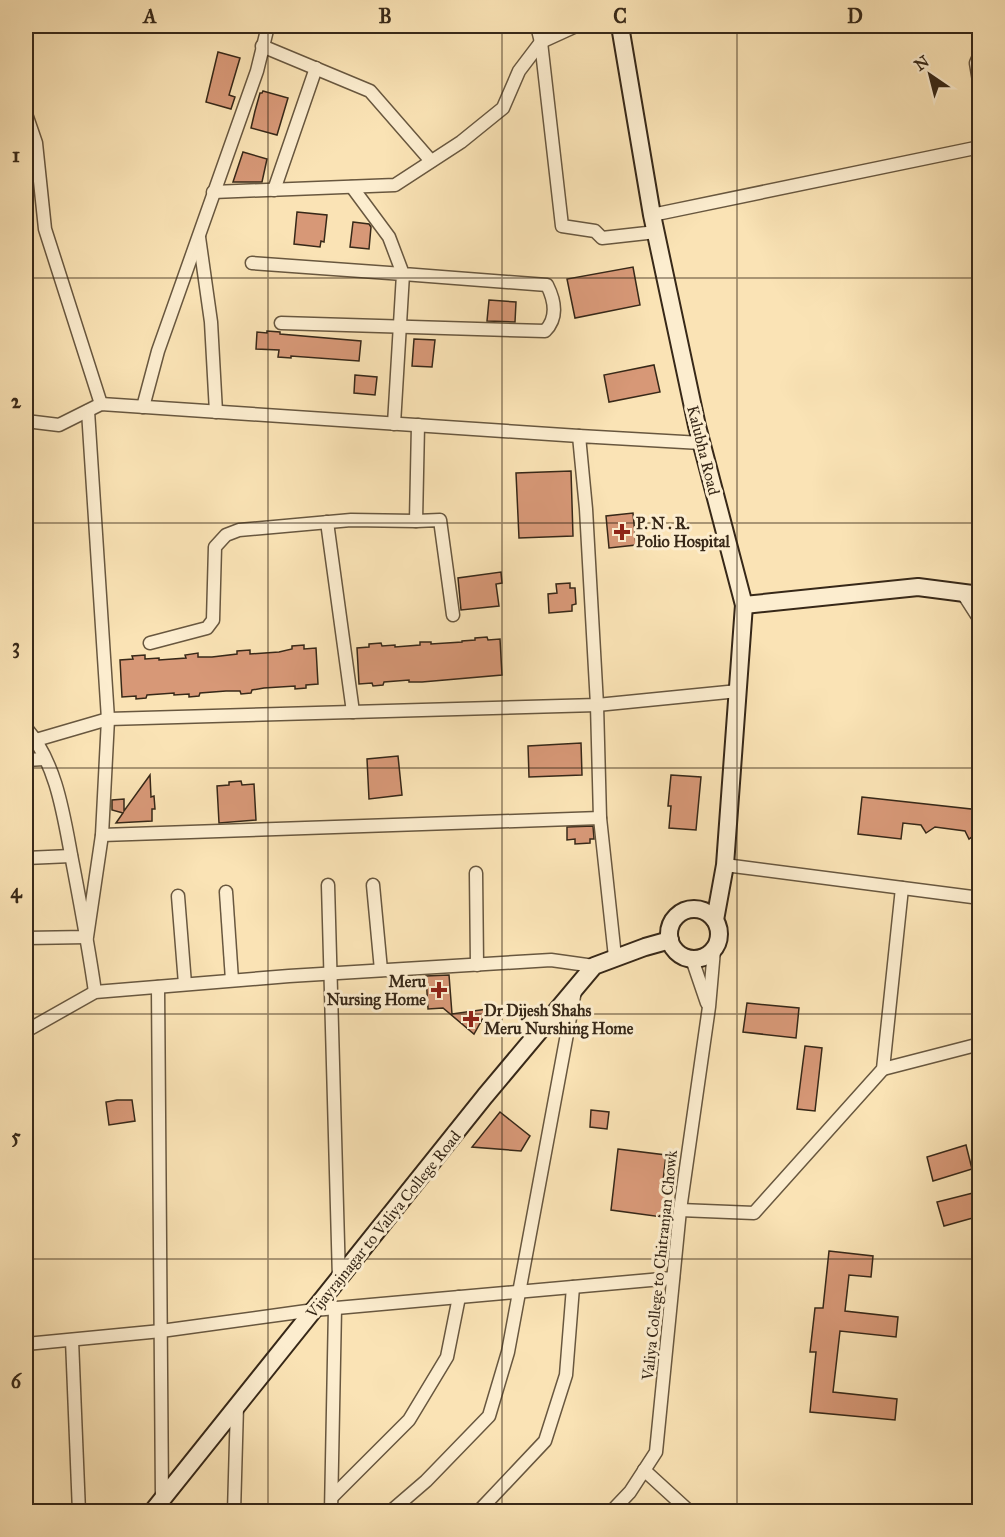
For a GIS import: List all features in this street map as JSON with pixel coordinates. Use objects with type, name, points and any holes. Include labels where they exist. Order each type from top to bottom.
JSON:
[{"type":"street","points":[[143,407],[158,351],[257,71],[268,26]]},
{"type":"street","points":[[537,26],[541,42],[562,226],[595,231],[602,238],[980,147]]},
{"type":"street","points":[[213,192],[395,185],[461,142],[503,108],[519,72],[541,42],[576,26]]},
{"type":"street","name":"Kalubha Road","points":[[620,26],[654,224],[701,443],[744,605],[724,871],[715,920]]},
{"type":"street","points":[[262,46],[370,91],[431,161]]},
{"type":"street","points":[[980,54],[976,63],[980,87]]},
{"type":"street","points":[[274,190],[316,68]]},
{"type":"street","points":[[26,114],[36,143],[45,229],[101,404]]},
{"type":"street","points":[[352,187],[389,237],[403,274],[394,424]]},
{"type":"street","points":[[199,233],[211,322],[216,412]]},
{"type":"street","points":[[252,263],[547,285],[554,304],[552,325],[545,331],[281,323]]},
{"type":"street","points":[[26,421],[59,425],[101,404],[701,443]]},
{"type":"street","points":[[87,938],[102,835],[108,718],[88,411]]},
{"type":"street","points":[[416,521],[418,425]]},
{"type":"street","points":[[579,436],[586,509],[597,705],[600,818],[621,955]]},
{"type":"street","points":[[150,643],[207,628],[213,620],[215,547],[226,535],[239,530],[327,522],[440,520],[453,615]]},
{"type":"street","points":[[327,522],[353,711]]},
{"type":"street","points":[[744,605],[918,587],[980,594]]},
{"type":"street","points":[[962,592],[980,620]]},
{"type":"street","points":[[36,740],[108,718],[597,705],[738,691]]},
{"type":"street","points":[[26,728],[36,740],[59,795],[87,938],[95,992]]},
{"type":"street","points":[[26,760],[44,759]]},
{"type":"street","points":[[102,835],[600,818]]},
{"type":"street","points":[[26,858],[71,856]]},
{"type":"street","points":[[699,909],[724,871],[980,898]]},
{"type":"street","points":[[476,873],[477,965]]},
{"type":"street","points":[[328,885],[339,1280]]},
{"type":"street","points":[[373,885],[381,970]]},
{"type":"street","points":[[883,1069],[902,888]]},
{"type":"street","points":[[226,892],[232,980]]},
{"type":"street","points":[[178,896],[185,984]]},
{"type":"street","points":[[699,909],[715,920],[719,935],[714,950],[700,958],[692,959],[678,953],[670,940],[670,928],[672,922],[684,911],[699,909]]},
{"type":"street","name":"Vijayrajnagar to Valiya College Road","points":[[621,955],[672,922]]},
{"type":"street","points":[[26,938],[87,938]]},
{"type":"street","name":"Vijayrajnagar to Valiya College Road","points":[[157,1505],[485,1096],[594,966],[670,940]]},
{"type":"street","name":"Valiya College to Chitranjan Chowk","points":[[610,1512],[630,1492],[656,1452],[680,1210],[709,1007],[714,950]]},
{"type":"street","name":"Valiya College to Chitranjan Chowk","points":[[692,959],[709,1007]]},
{"type":"street","points":[[26,1031],[95,992],[330,973],[551,960],[594,966]]},
{"type":"street","points":[[157,1505],[161,1331],[158,987]]},
{"type":"street","points":[[390,1512],[426,1481],[489,1416],[508,1352],[575,989]]},
{"type":"street","points":[[680,1210],[754,1213],[883,1069],[980,1044]]},
{"type":"street","points":[[26,1344],[161,1331],[314,1310],[673,1278]]},
{"type":"street","points":[[478,1512],[545,1441],[566,1375],[573,1287]]},
{"type":"street","points":[[332,1497],[410,1420],[447,1356],[459,1297]]},
{"type":"street","points":[[331,1512],[335,1308]]},
{"type":"street","points":[[72,1340],[78,1512]]},
{"type":"street","points":[[234,1512],[237,1406]]},
{"type":"street","points":[[644,1470],[690,1512]]},
{"type":"building","points":[[218,52],[240,58],[229,95],[235,97],[231,109],[206,102]]},
{"type":"building","points":[[263,91],[288,98],[277,135],[251,128],[260,93]]},
{"type":"building","points":[[243,152],[267,159],[262,182],[233,182]]},
{"type":"building","points":[[297,212],[327,215],[324,242],[321,241],[320,247],[294,244]]},
{"type":"building","points":[[353,222],[369,224],[371,227],[369,249],[350,247]]},
{"type":"building","points":[[633,267],[640,305],[575,318],[567,279]]},
{"type":"building","points":[[489,300],[516,302],[515,322],[487,321]]},
{"type":"building","points":[[267,331],[361,341],[359,361],[278,357],[279,350],[256,349],[257,332],[267,333]]},
{"type":"building","points":[[414,339],[435,340],[432,367],[412,366]]},
{"type":"building","points":[[654,365],[660,392],[609,402],[604,375]]},
{"type":"building","points":[[355,375],[377,377],[375,395],[354,393]]},
{"type":"building","points":[[571,471],[573,536],[519,538],[516,473]]},
{"type":"building","points":[[633,513],[636,545],[609,548],[606,516]]},
{"type":"building","points":[[501,572],[502,583],[496,584],[499,606],[461,610],[458,578]]},
{"type":"building","points":[[570,583],[570,588],[575,588],[576,604],[572,605],[572,611],[549,613],[548,594],[557,593],[556,584]]},
{"type":"building","points":[[487,637],[488,640],[500,639],[502,675],[422,682],[409,682],[409,680],[384,682],[383,685],[373,686],[372,683],[359,684],[357,648],[369,647],[369,644],[381,643],[382,646],[395,645],[395,647],[420,645],[420,642],[431,642],[431,644],[462,642]]},
{"type":"building","points":[[304,645],[304,649],[316,648],[318,684],[306,685],[306,688],[295,689],[295,686],[264,688],[252,690],[251,693],[226,691],[200,693],[199,696],[189,697],[189,694],[174,695],[174,693],[147,695],[146,698],[136,699],[136,696],[122,697],[120,660],[133,659],[132,656],[145,655],[145,659],[159,658],[159,660],[186,658],[185,655],[198,653],[198,657],[212,657],[250,650],[250,654],[279,652],[292,649],[292,646]]},
{"type":"building","points":[[581,743],[582,775],[529,777],[528,746]]},
{"type":"building","points":[[398,756],[402,795],[369,799],[367,759]]},
{"type":"building","points":[[150,775],[151,797],[154,796],[155,809],[152,809],[152,821],[116,823],[123,813],[112,810],[112,800],[124,799],[124,811]]},
{"type":"building","points":[[671,775],[701,777],[696,830],[669,828],[671,806],[668,806]]},
{"type":"building","points":[[241,781],[242,785],[254,784],[256,820],[219,823],[217,786]]},
{"type":"building","points":[[862,797],[980,810],[977,833],[969,839],[965,831],[935,827],[926,833],[921,825],[903,823],[901,839],[858,834]]},
{"type":"building","points":[[593,826],[594,839],[590,839],[590,843],[575,844],[575,839],[567,840],[567,827]]},
{"type":"building","points":[[449,975],[452,1014],[488,1009],[474,1034],[443,1008],[428,1009],[426,976]]},
{"type":"building","points":[[747,1003],[799,1008],[796,1038],[743,1032]]},
{"type":"building","points":[[805,1046],[822,1048],[815,1111],[797,1109]]},
{"type":"building","points":[[132,1100],[135,1121],[109,1125],[106,1102]]},
{"type":"building","points":[[591,1110],[609,1112],[607,1129],[590,1127]]},
{"type":"building","points":[[500,1112],[530,1136],[521,1151],[472,1147]]},
{"type":"building","points":[[966,1145],[972,1169],[933,1181],[927,1157]]},
{"type":"building","points":[[618,1149],[666,1155],[662,1190],[666,1190],[662,1217],[611,1210]]},
{"type":"building","points":[[977,1192],[980,1216],[944,1226],[937,1202]]},
{"type":"building","points":[[829,1251],[873,1256],[871,1277],[849,1275],[845,1311],[898,1317],[896,1337],[840,1331],[833,1392],[897,1399],[895,1420],[810,1412],[816,1352],[810,1352],[815,1308],[823,1308]]},
{"type":"place","name":"P. N . R. Polio Hospital","points":[[622,532]]},
{"type":"place","name":"Meru Nursing Home","points":[[439,990]]},
{"type":"place","name":"Dr Dijesh Shahs Meru Nurshing Home","points":[[471,1019]]}]
